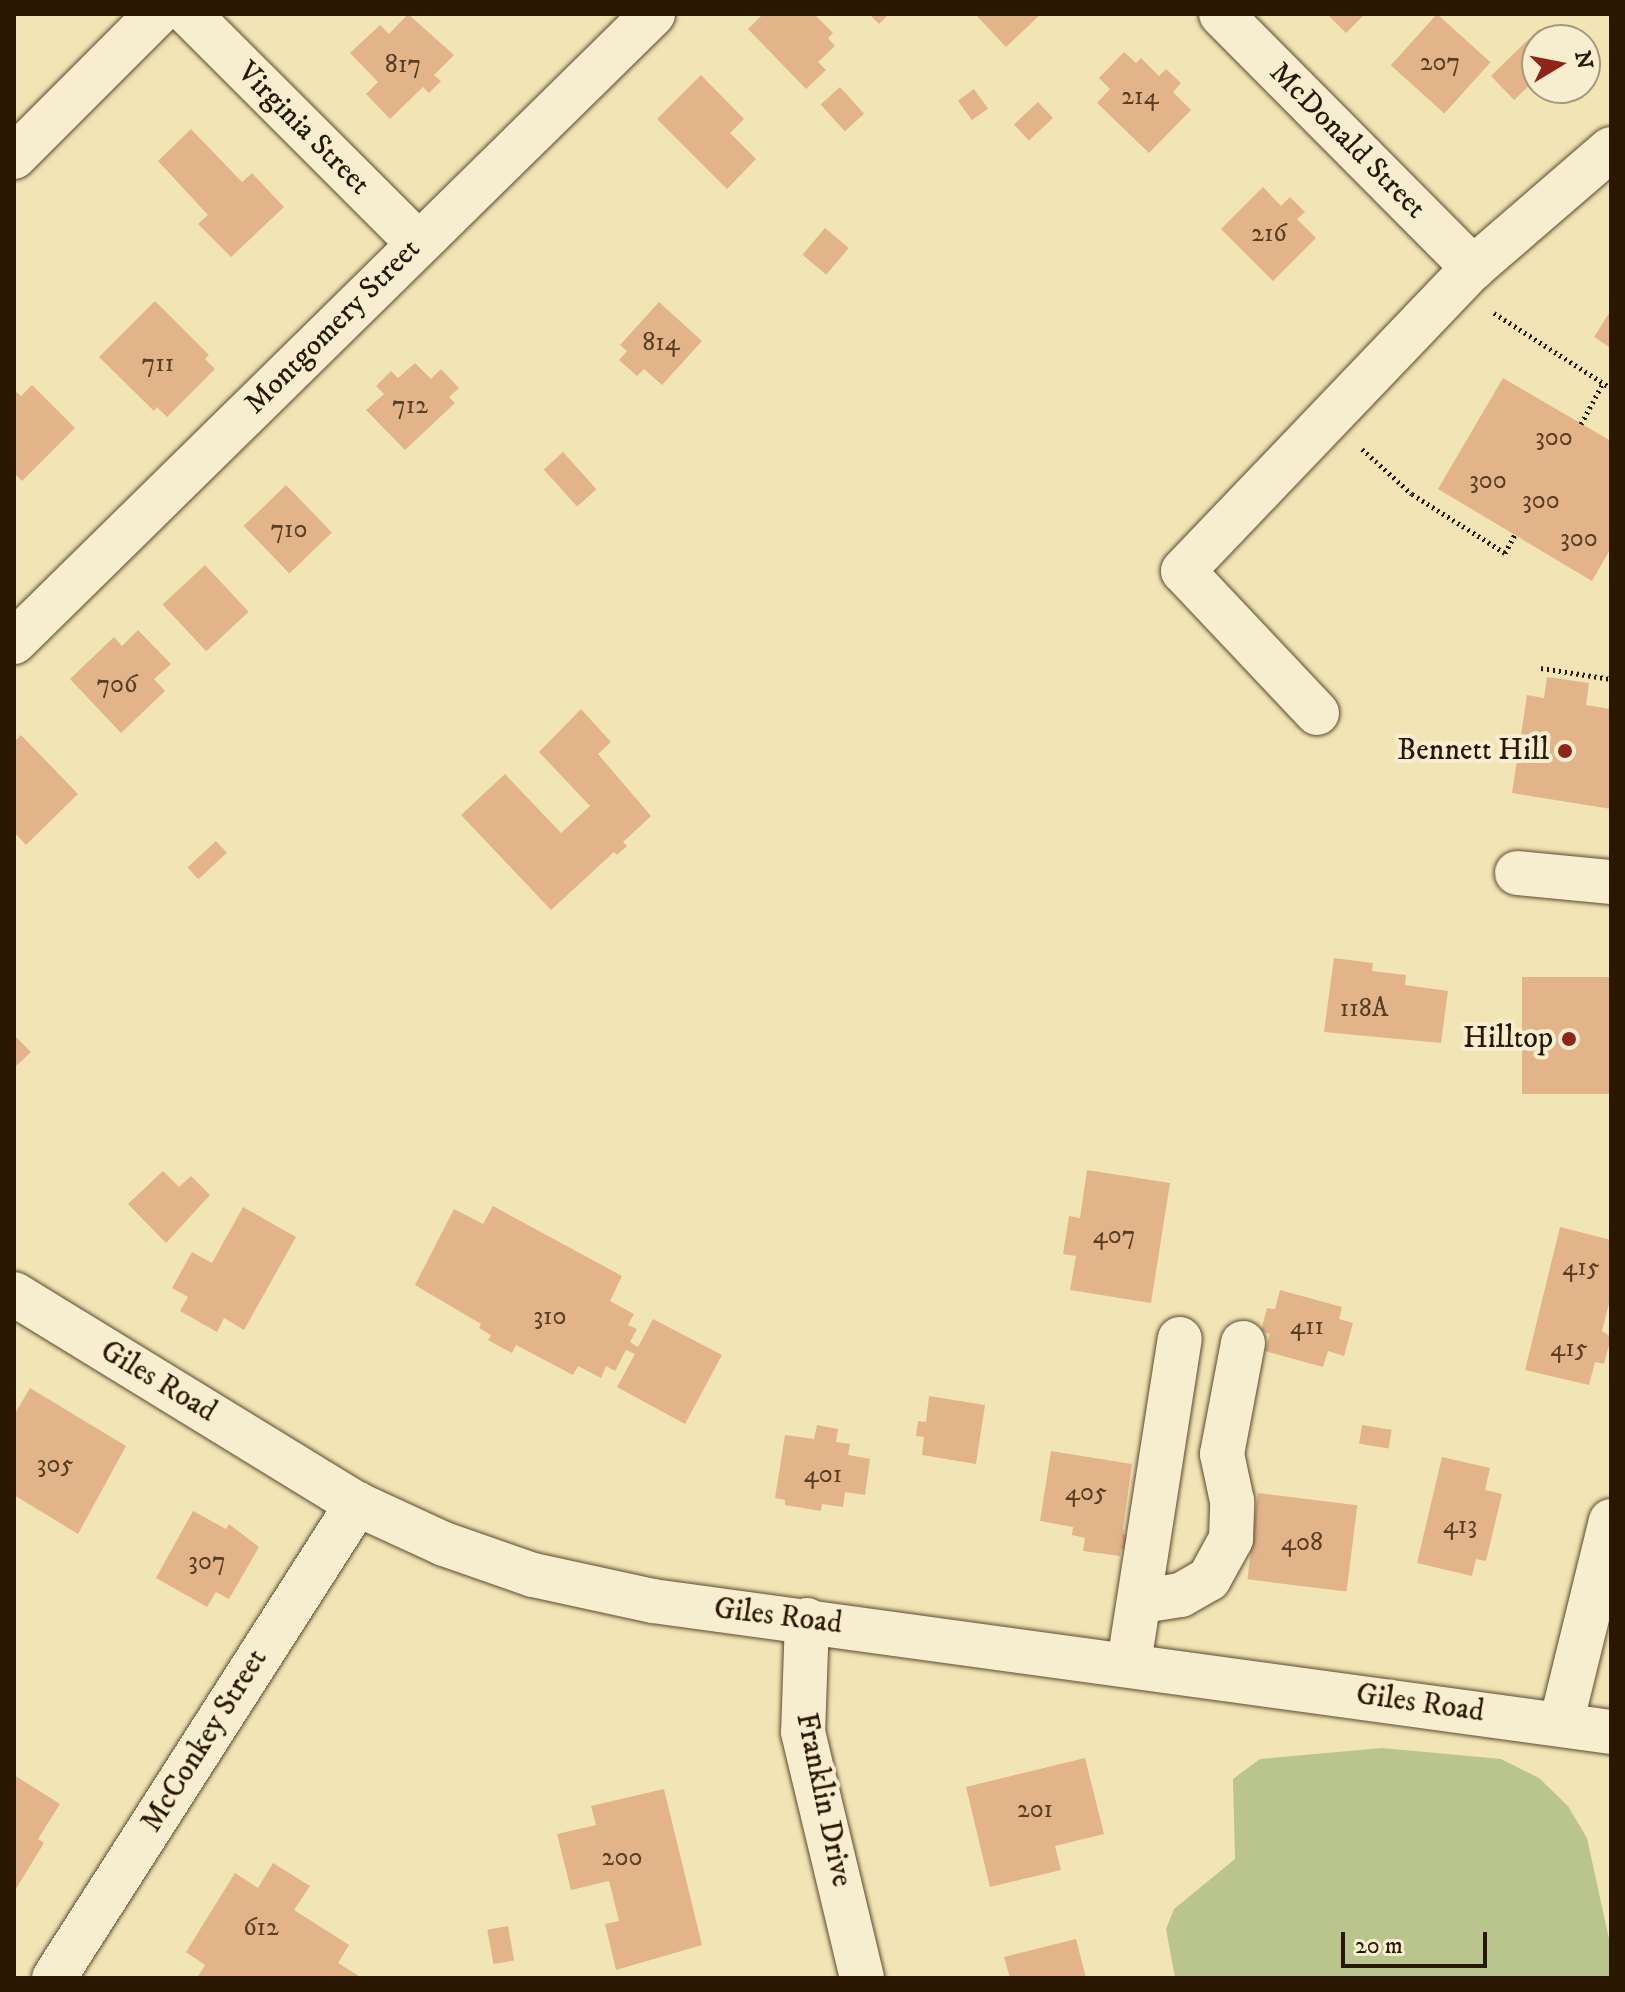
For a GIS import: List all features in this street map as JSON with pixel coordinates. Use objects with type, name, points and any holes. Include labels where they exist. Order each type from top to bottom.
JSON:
[{"type":"street","points":[[14,157],[157,14]]},
{"type":"street","name":"Virginia Street","points":[[189,14],[418,243]]},
{"type":"street","name":"Montgomery Street","points":[[14,642],[653,14]]},
{"type":"street","name":"McDonald Street","points":[[1221,14],[1473,268]]},
{"type":"street","points":[[1317,713],[1183,571],[1473,268],[1611,149]]},
{"type":"street","points":[[1517,873],[1611,882]]},
{"type":"street","name":"Giles Road","points":[[14,1294],[357,1504],[444,1544],[567,1584],[1611,1732]]},
{"type":"street","points":[[1129,1663],[1142,1601],[1180,1339]]},
{"type":"street","points":[[1142,1601],[1181,1595],[1209,1579],[1231,1539],[1232,1501],[1222,1454],[1243,1343]]},
{"type":"street","points":[[1161,1472],[1222,1454]]},
{"type":"street","name":"McConkey Street","points":[[54,1978],[357,1504]]},
{"type":"street","points":[[1561,1724],[1611,1521]]},
{"type":"street","name":"Franklin Drive","points":[[807,1620],[803,1732],[862,1978]]},
{"type":"path","points":[[1502,321],[1611,388]]},
{"type":"path","points":[[1581,424],[1603,383]]},
{"type":"path","points":[[1376,462],[1412,494],[1505,553],[1515,534]]},
{"type":"path","points":[[1541,668],[1611,679]]},
{"type":"green space","points":[[1382,1748],[1501,1759],[1539,1778],[1568,1806],[1587,1838],[1611,1948],[1611,1978],[1175,1978],[1166,1929],[1174,1909],[1235,1859],[1233,1779],[1260,1759]]},
{"type":"building","points":[[408,14],[454,55],[434,75],[441,81],[429,93],[423,87],[390,119],[366,94],[378,82],[350,53],[380,25],[389,34]]},
{"type":"building","points":[[763,14],[814,14],[833,33],[828,38],[835,46],[818,62],[826,70],[806,89],[748,29]]},
{"type":"building","points":[[869,14],[889,14],[879,24]]},
{"type":"building","points":[[975,14],[1041,14],[1006,47]]},
{"type":"building","points":[[1327,14],[1365,14],[1346,33]]},
{"type":"building","points":[[1437,14],[1491,62],[1444,113],[1391,65]]},
{"type":"building","points":[[1521,47],[1521,93],[1514,100],[1491,76]]},
{"type":"building","points":[[1124,52],[1136,63],[1141,58],[1159,76],[1166,69],[1181,83],[1173,92],[1191,110],[1149,153],[1097,103],[1110,89],[1099,78]]},
{"type":"building","points":[[701,75],[744,119],[730,133],[756,159],[727,189],[657,119]]},
{"type":"building","points":[[840,87],[864,114],[845,131],[821,104]]},
{"type":"building","points":[[974,89],[988,108],[972,120],[958,101]]},
{"type":"building","points":[[1038,102],[1053,118],[1029,141],[1014,125]]},
{"type":"building","points":[[191,129],[242,182],[252,173],[284,207],[231,257],[198,224],[208,215],[158,161]]},
{"type":"building","points":[[1263,187],[1281,206],[1290,197],[1305,212],[1297,219],[1316,238],[1273,281],[1221,229]]},
{"type":"building","points":[[825,228],[849,248],[826,275],[803,255]]},
{"type":"building","points":[[155,301],[209,355],[205,359],[215,369],[167,417],[157,407],[154,411],[99,357]]},
{"type":"building","points":[[659,302],[702,341],[662,385],[644,369],[637,376],[619,360],[627,351],[620,345]]},
{"type":"building","points":[[1611,310],[1611,348],[1594,337]]},
{"type":"building","points":[[415,363],[431,379],[441,369],[459,388],[449,397],[455,403],[405,450],[366,410],[384,394],[376,386],[391,371],[398,378]]},
{"type":"building","points":[[1503,378],[1611,441],[1611,548],[1592,581],[1438,489]]},
{"type":"building","points":[[32,385],[75,428],[22,481],[14,473],[14,390],[21,396]]},
{"type":"building","points":[[563,452],[596,489],[577,507],[544,469]]},
{"type":"building","points":[[286,485],[332,532],[289,573],[244,526]]},
{"type":"building","points":[[205,565],[249,612],[206,651],[163,605]]},
{"type":"building","points":[[138,630],[171,664],[154,679],[165,691],[121,733],[70,679],[114,637],[122,646]]},
{"type":"building","name":"Bennett Hill","points":[[1547,677],[1589,683],[1586,705],[1611,709],[1611,809],[1512,793],[1527,695],[1544,698]]},
{"type":"building","points":[[581,709],[611,742],[598,754],[651,816],[623,842],[627,846],[617,855],[614,852],[551,910],[461,815],[505,774],[561,833],[590,806],[539,752]]},
{"type":"building","points":[[21,735],[78,794],[26,845],[14,832],[14,742]]},
{"type":"building","points":[[216,841],[227,853],[198,879],[187,868]]},
{"type":"building","points":[[1334,958],[1373,963],[1372,971],[1406,975],[1405,985],[1448,991],[1441,1043],[1324,1032]]},
{"type":"building","name":"Hilltop","points":[[1522,977],[1611,977],[1611,1094],[1522,1094]]},
{"type":"building","points":[[14,1035],[31,1052],[14,1068]]},
{"type":"building","points":[[1087,1170],[1170,1183],[1151,1303],[1070,1290],[1076,1256],[1063,1254],[1069,1216],[1080,1218]]},
{"type":"building","points":[[163,1171],[179,1187],[191,1176],[210,1195],[166,1243],[128,1204]]},
{"type":"building","points":[[493,1206],[622,1276],[610,1301],[634,1314],[628,1325],[637,1329],[630,1342],[638,1347],[653,1319],[722,1355],[685,1424],[617,1387],[635,1354],[626,1350],[615,1371],[606,1366],[601,1378],[578,1366],[573,1375],[516,1345],[512,1353],[488,1340],[491,1335],[479,1328],[481,1324],[415,1285],[454,1209],[483,1224]]},
{"type":"building","points":[[243,1207],[296,1237],[244,1330],[224,1318],[217,1332],[180,1311],[188,1297],[172,1288],[192,1252],[212,1263]]},
{"type":"building","points":[[1560,1227],[1611,1240],[1611,1296],[1602,1331],[1611,1337],[1604,1364],[1595,1362],[1589,1385],[1525,1370]]},
{"type":"building","points":[[1280,1290],[1342,1307],[1339,1319],[1353,1323],[1344,1356],[1328,1351],[1323,1367],[1265,1351],[1270,1334],[1261,1331],[1267,1308],[1275,1309]]},
{"type":"building","points":[[30,1388],[126,1446],[78,1534],[14,1495],[14,1415]]},
{"type":"building","points":[[929,1396],[985,1405],[976,1464],[922,1455],[924,1437],[916,1436],[918,1421],[926,1422]]},
{"type":"building","points":[[817,1425],[838,1429],[836,1442],[850,1444],[848,1455],[870,1459],[865,1495],[845,1492],[843,1507],[822,1504],[821,1511],[785,1505],[785,1500],[775,1498],[785,1435],[814,1439]]},
{"type":"building","points":[[1362,1425],[1392,1430],[1389,1448],[1359,1444]]},
{"type":"building","points":[[1051,1451],[1132,1464],[1123,1528],[1124,1535],[1132,1536],[1130,1550],[1121,1549],[1120,1556],[1083,1551],[1085,1538],[1072,1535],[1073,1527],[1040,1521]]},
{"type":"building","points":[[1442,1457],[1490,1468],[1485,1490],[1502,1494],[1486,1561],[1476,1559],[1472,1576],[1417,1563]]},
{"type":"building","points":[[1258,1493],[1357,1505],[1347,1592],[1247,1579]]},
{"type":"building","points":[[193,1511],[226,1529],[229,1524],[259,1547],[229,1599],[216,1592],[207,1607],[156,1578]]},
{"type":"building","points":[[1085,1758],[1104,1834],[1055,1846],[1061,1870],[990,1887],[966,1787]]},
{"type":"building","points":[[14,1775],[60,1804],[38,1839],[44,1843],[14,1892]]},
{"type":"building","points":[[664,1789],[702,1945],[616,1970],[605,1924],[619,1921],[609,1881],[571,1890],[557,1834],[596,1825],[591,1806]]},
{"type":"building","points":[[273,1863],[310,1886],[294,1910],[349,1945],[338,1963],[362,1978],[197,1978],[205,1965],[186,1952],[235,1873],[258,1888]]},
{"type":"building","points":[[508,1926],[514,1960],[493,1964],[487,1930]]},
{"type":"building","points":[[1076,1939],[1086,1978],[1010,1978],[1004,1957]]},
{"type":"place","name":"Bennett Hill","points":[[1565,751]]},
{"type":"place","name":"Hilltop","points":[[1569,1039]]}]
